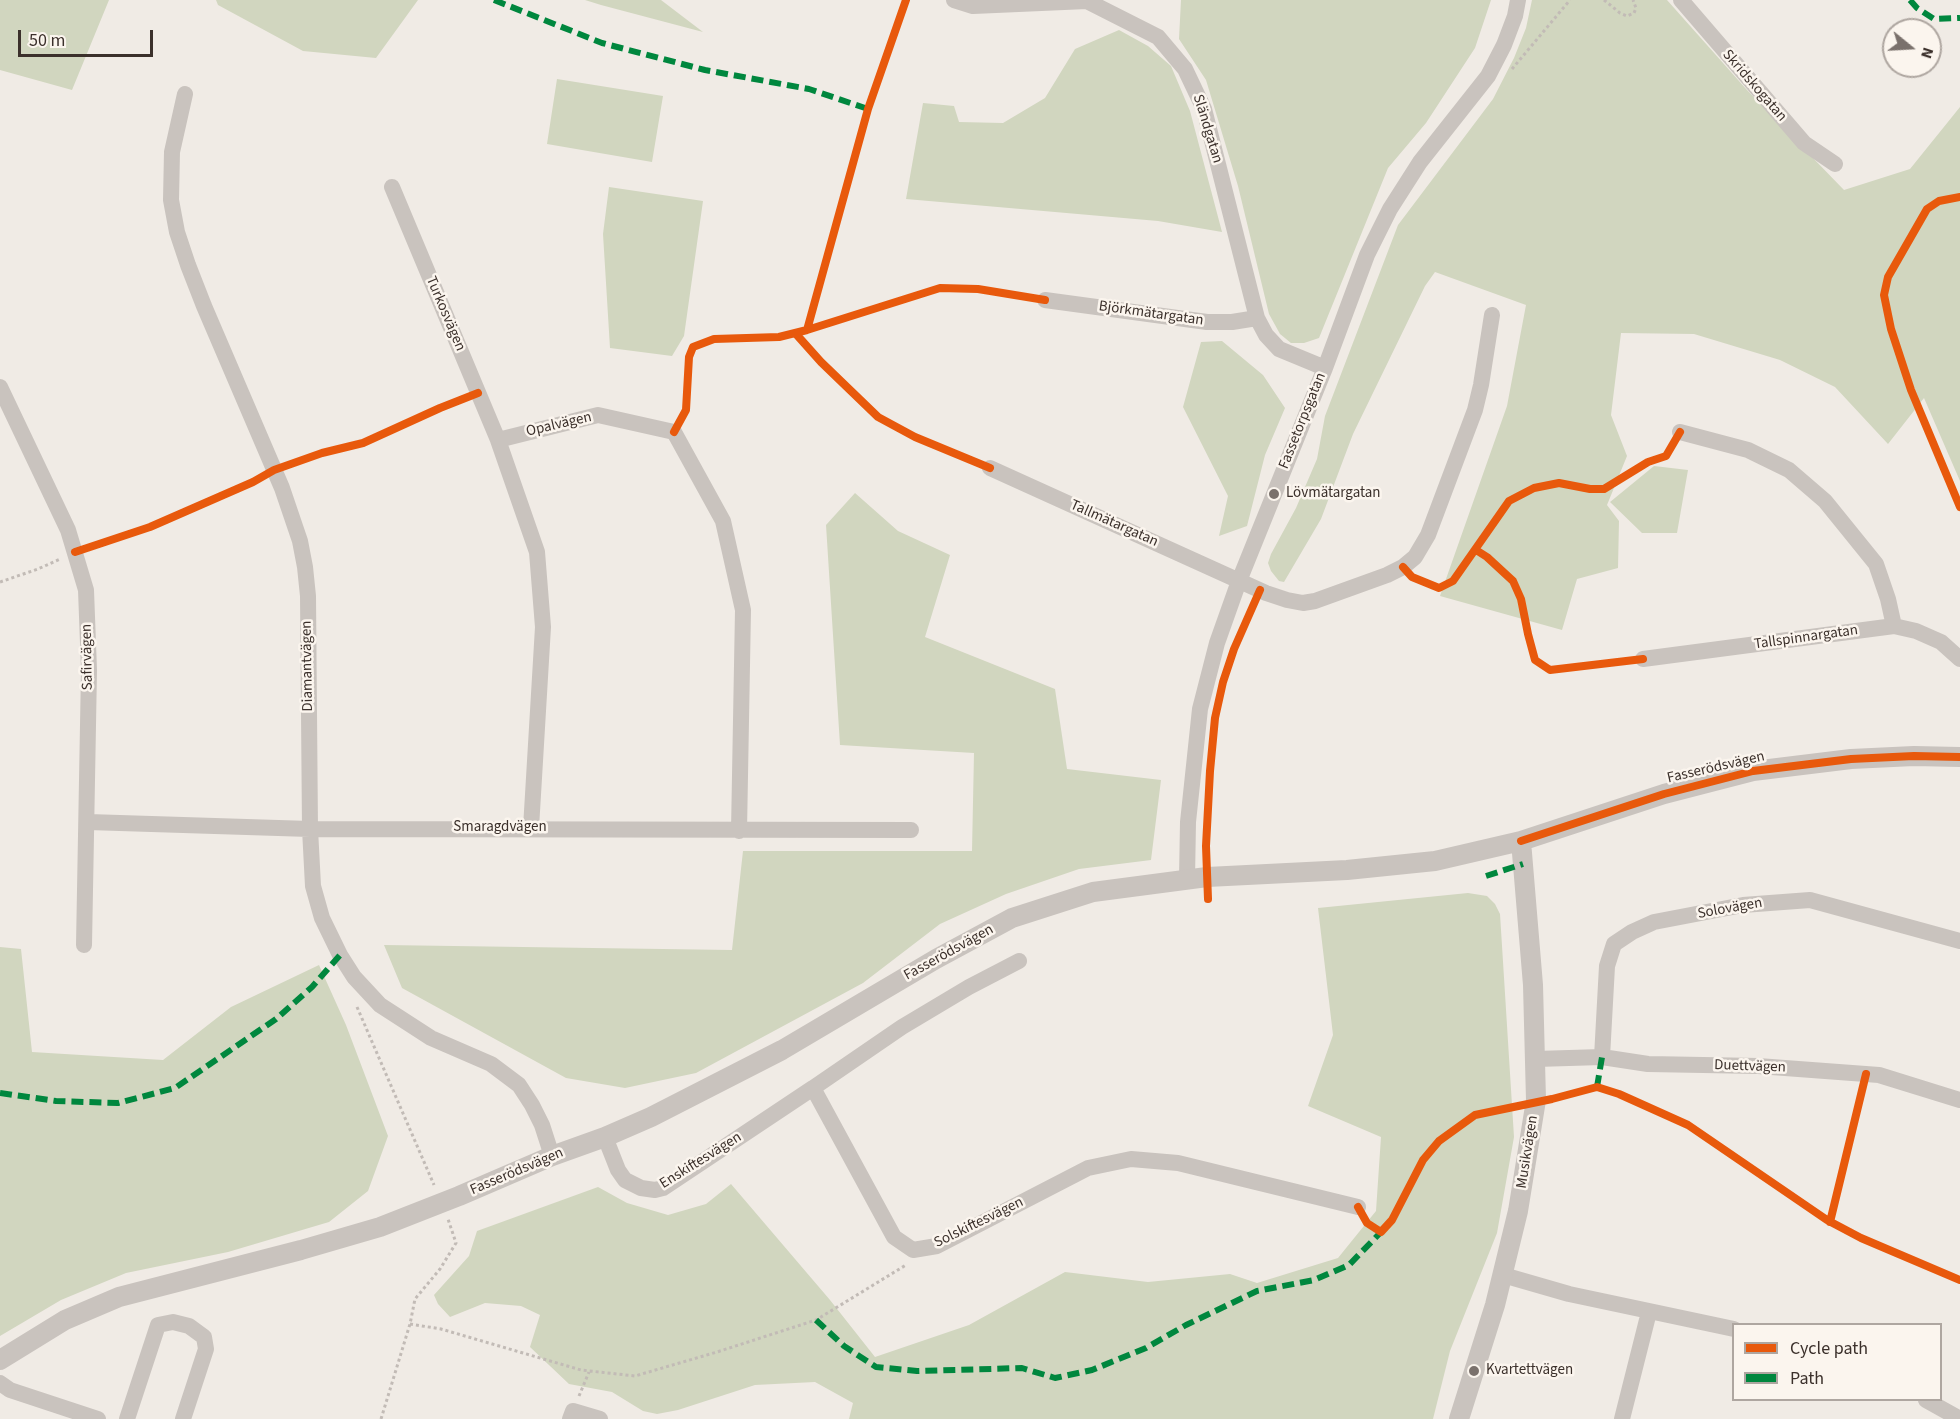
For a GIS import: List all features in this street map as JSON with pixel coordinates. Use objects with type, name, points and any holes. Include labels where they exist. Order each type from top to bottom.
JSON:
[{"type":"street","name":"Sländgatan","points":[[954,0],[973,6],[1087,1],[1158,37],[1185,69],[1204,109],[1257,318],[1266,335],[1279,349],[1325,368]]},
{"type":"street","name":"Fassetorpsgatan","points":[[1187,879],[1188,822],[1200,709],[1217,643],[1239,580],[1325,368],[1367,255],[1390,209],[1420,162],[1488,76],[1504,45],[1515,16],[1518,0]]},
{"type":"street","name":"Skridskogatan","points":[[1680,0],[1804,143],[1835,164]]},
{"type":"street","name":"Diamantvägen","points":[[185,94],[172,152],[171,200],[177,231],[192,275],[282,488],[300,541],[305,567],[308,596],[310,829],[313,886],[322,918],[339,955],[354,977],[380,1005],[431,1038],[491,1064],[519,1085],[542,1125],[552,1156]]},
{"type":"street","name":"Turkosvägen","points":[[392,187],[498,440]]},
{"type":"street","name":"Björkmätargatan","points":[[1045,300],[1207,322],[1232,322],[1257,318]]},
{"type":"street","points":[[1239,580],[1287,600],[1303,603],[1315,601],[1388,575],[1416,557],[1428,535],[1475,410],[1492,315]]},
{"type":"street","name":"Safirvägen","points":[[0,387],[68,530],[86,590],[88,822],[84,945]]},
{"type":"street","name":"Opalvägen","points":[[498,440],[598,415],[674,432],[723,521],[742,610],[739,831]]},
{"type":"street","points":[[1680,432],[1748,450],[1789,470],[1825,501],[1876,564],[1894,626]]},
{"type":"street","points":[[498,440],[537,552],[543,627],[531,828]]},
{"type":"street","name":"Tallmätargatan","points":[[990,468],[1239,580]]},
{"type":"street","name":"Tallspinnargatan","points":[[1643,659],[1894,626],[1916,631],[1941,642],[1960,659]]},
{"type":"street","name":"Fasserödsvägen","points":[[0,1360],[65,1320],[119,1297],[380,1227],[442,1204],[552,1156],[605,1137],[651,1117],[782,1050],[936,959],[1012,918],[1093,892],[1187,879],[1347,870],[1435,861],[1521,841],[1664,794],[1753,771],[1851,759],[1914,756],[1960,757]]},
{"type":"street","name":"Smaragdvägen","points":[[88,822],[310,829],[911,830]]},
{"type":"street","name":"Musikvägen","points":[[1459,1419],[1503,1275],[1521,1197],[1536,1100],[1528,915],[1521,841]]},
{"type":"street","name":"Solovägen","points":[[1602,1057],[1607,966],[1614,944],[1632,932],[1654,922],[1743,905],[1810,900],[1960,941]]},
{"type":"street","points":[[813,1088],[902,1027],[969,987],[1019,961]]},
{"type":"street","name":"Duettvägen","points":[[1536,1059],[1602,1057],[1648,1064],[1758,1066],[1880,1075],[1960,1100]]},
{"type":"street","name":"Enskiftesvägen","points":[[605,1137],[618,1170],[625,1180],[641,1188],[655,1190],[663,1188],[813,1088]]},
{"type":"street","name":"Solskiftesvägen","points":[[813,1088],[894,1237],[913,1250],[937,1246],[1088,1168],[1131,1159],[1178,1163],[1358,1207]]},
{"type":"street","points":[[1503,1275],[1569,1294],[1732,1329]]},
{"type":"street","points":[[1622,1419],[1648,1311]]},
{"type":"street","points":[[127,1419],[158,1325],[173,1322],[189,1326],[204,1337],[206,1349],[183,1419]]},
{"type":"street","points":[[0,1383],[18,1394],[98,1419]]},
{"type":"street","points":[[1928,1401],[1960,1419]]},
{"type":"street","points":[[571,1415],[600,1419]]},
{"type":"path","points":[[1506,76],[1570,0]]},
{"type":"path","points":[[1604,0],[1620,13],[1627,15],[1634,13],[1636,8],[1633,0]]},
{"type":"path","points":[[0,582],[38,569],[75,552]]},
{"type":"path","points":[[354,999],[442,1204],[456,1243],[440,1269],[415,1299],[411,1324],[381,1419]]},
{"type":"path","points":[[411,1324],[441,1329],[581,1370],[635,1376],[816,1320],[909,1264]]},
{"type":"path","points":[[571,1415],[589,1371]]},
{"type":"green space","points":[[0,0],[109,0],[72,90],[0,70]]},
{"type":"green space","points":[[216,0],[418,0],[376,58],[303,51],[218,5]]},
{"type":"green space","points":[[585,0],[661,0],[703,32],[601,5]]},
{"type":"green space","points":[[1181,0],[1491,0],[1475,48],[1426,123],[1388,168],[1319,338],[1304,343],[1291,343],[1280,334],[1269,314],[1238,186],[1206,80],[1179,39]]},
{"type":"green space","points":[[1532,0],[1667,0],[1747,90],[1844,190],[1910,169],[1960,107],[1960,481],[1924,398],[1888,444],[1835,387],[1780,360],[1694,334],[1621,333],[1611,415],[1627,456],[1607,505],[1619,521],[1618,568],[1577,579],[1562,630],[1440,596],[1507,406],[1526,305],[1435,272],[1425,286],[1353,434],[1321,519],[1284,582],[1279,581],[1268,563],[1271,554],[1296,508],[1317,459],[1325,416],[1398,225],[1493,99],[1526,28]]},
{"type":"green space","points":[[1119,30],[1148,46],[1171,66],[1190,111],[1222,232],[1158,221],[906,199],[923,103],[954,106],[959,122],[1003,123],[1045,98],[1075,49]]},
{"type":"green space","points":[[557,79],[663,96],[652,162],[547,144]]},
{"type":"green space","points":[[609,187],[703,201],[684,336],[672,356],[610,348],[603,234]]},
{"type":"green space","points":[[1222,341],[1263,375],[1285,408],[1265,455],[1247,526],[1219,536],[1228,496],[1183,407],[1201,342]]},
{"type":"green space","points":[[1654,466],[1688,470],[1677,533],[1642,533],[1610,502]]},
{"type":"green space","points":[[855,493],[898,531],[950,555],[925,637],[1055,689],[1067,769],[1161,780],[1151,860],[1079,869],[1006,894],[940,924],[863,983],[696,1073],[625,1088],[566,1078],[402,988],[384,945],[732,950],[743,851],[972,851],[974,753],[840,745],[826,525]]},
{"type":"green space","points":[[1468,893],[1487,896],[1495,904],[1500,914],[1514,1137],[1497,1233],[1450,1351],[1433,1419],[849,1419],[853,1403],[815,1382],[755,1385],[678,1410],[657,1414],[643,1411],[612,1392],[569,1384],[530,1347],[540,1315],[521,1306],[485,1303],[450,1317],[438,1304],[434,1295],[469,1256],[477,1231],[598,1187],[627,1203],[668,1215],[706,1204],[731,1184],[830,1300],[875,1357],[969,1325],[1065,1272],[1148,1282],[1230,1274],[1257,1283],[1338,1258],[1376,1211],[1381,1137],[1308,1106],[1333,1035],[1318,908]]},
{"type":"green space","points":[[0,947],[21,949],[32,1052],[163,1060],[231,1007],[319,965],[346,1025],[388,1136],[368,1191],[329,1222],[228,1252],[126,1273],[61,1300],[0,1336]]},
{"type":"marked path","points":[[494,0],[602,43],[705,70],[809,89],[868,109]]},
{"type":"marked path","points":[[1910,0],[1917,8],[1934,19],[1960,18]]},
{"type":"marked path","points":[[1486,876],[1523,864]]},
{"type":"marked path","points":[[0,1093],[56,1101],[118,1103],[175,1088],[276,1019],[312,987],[340,955]]},
{"type":"marked path","points":[[1597,1087],[1602,1057]]},
{"type":"marked path","points":[[816,1320],[844,1346],[876,1367],[917,1371],[1022,1368],[1055,1378],[1092,1370],[1146,1348],[1186,1325],[1257,1291],[1314,1280],[1349,1265],[1381,1232]]},
{"type":"cycle path","points":[[674,432],[686,410],[689,357],[693,347],[714,339],[779,337],[807,330],[868,109],[906,0]]},
{"type":"cycle path","points":[[1960,197],[1939,201],[1927,209],[1888,277],[1884,295],[1891,329],[1911,390],[1960,507]]},
{"type":"cycle path","points":[[807,330],[940,288],[978,289],[1045,300]]},
{"type":"cycle path","points":[[796,334],[821,362],[878,417],[915,437],[990,468]]},
{"type":"cycle path","points":[[75,552],[150,527],[253,482],[274,470],[322,453],[363,443],[478,393]]},
{"type":"cycle path","points":[[1403,567],[1412,577],[1439,588],[1453,581],[1509,501],[1534,488],[1559,483],[1590,489],[1604,489],[1648,462],[1666,456],[1680,432]]},
{"type":"cycle path","points":[[1476,550],[1513,581],[1521,599],[1535,660],[1550,670],[1643,659]]},
{"type":"cycle path","points":[[1208,899],[1206,846],[1215,718],[1223,682],[1234,649],[1260,590]]},
{"type":"cycle path","points":[[1521,841],[1664,794],[1753,771],[1851,759],[1914,756],[1960,757]]},
{"type":"cycle path","points":[[1830,1222],[1866,1074]]},
{"type":"cycle path","points":[[1358,1207],[1367,1223],[1381,1232],[1392,1220],[1423,1160],[1439,1141],[1475,1115],[1597,1087],[1619,1094],[1688,1125],[1827,1220],[1861,1238],[1960,1280]]},
{"type":"place","name":"Lövmätargatan","points":[[1274,494]]},
{"type":"place","name":"Kvartettvägen","points":[[1474,1371]]}]
